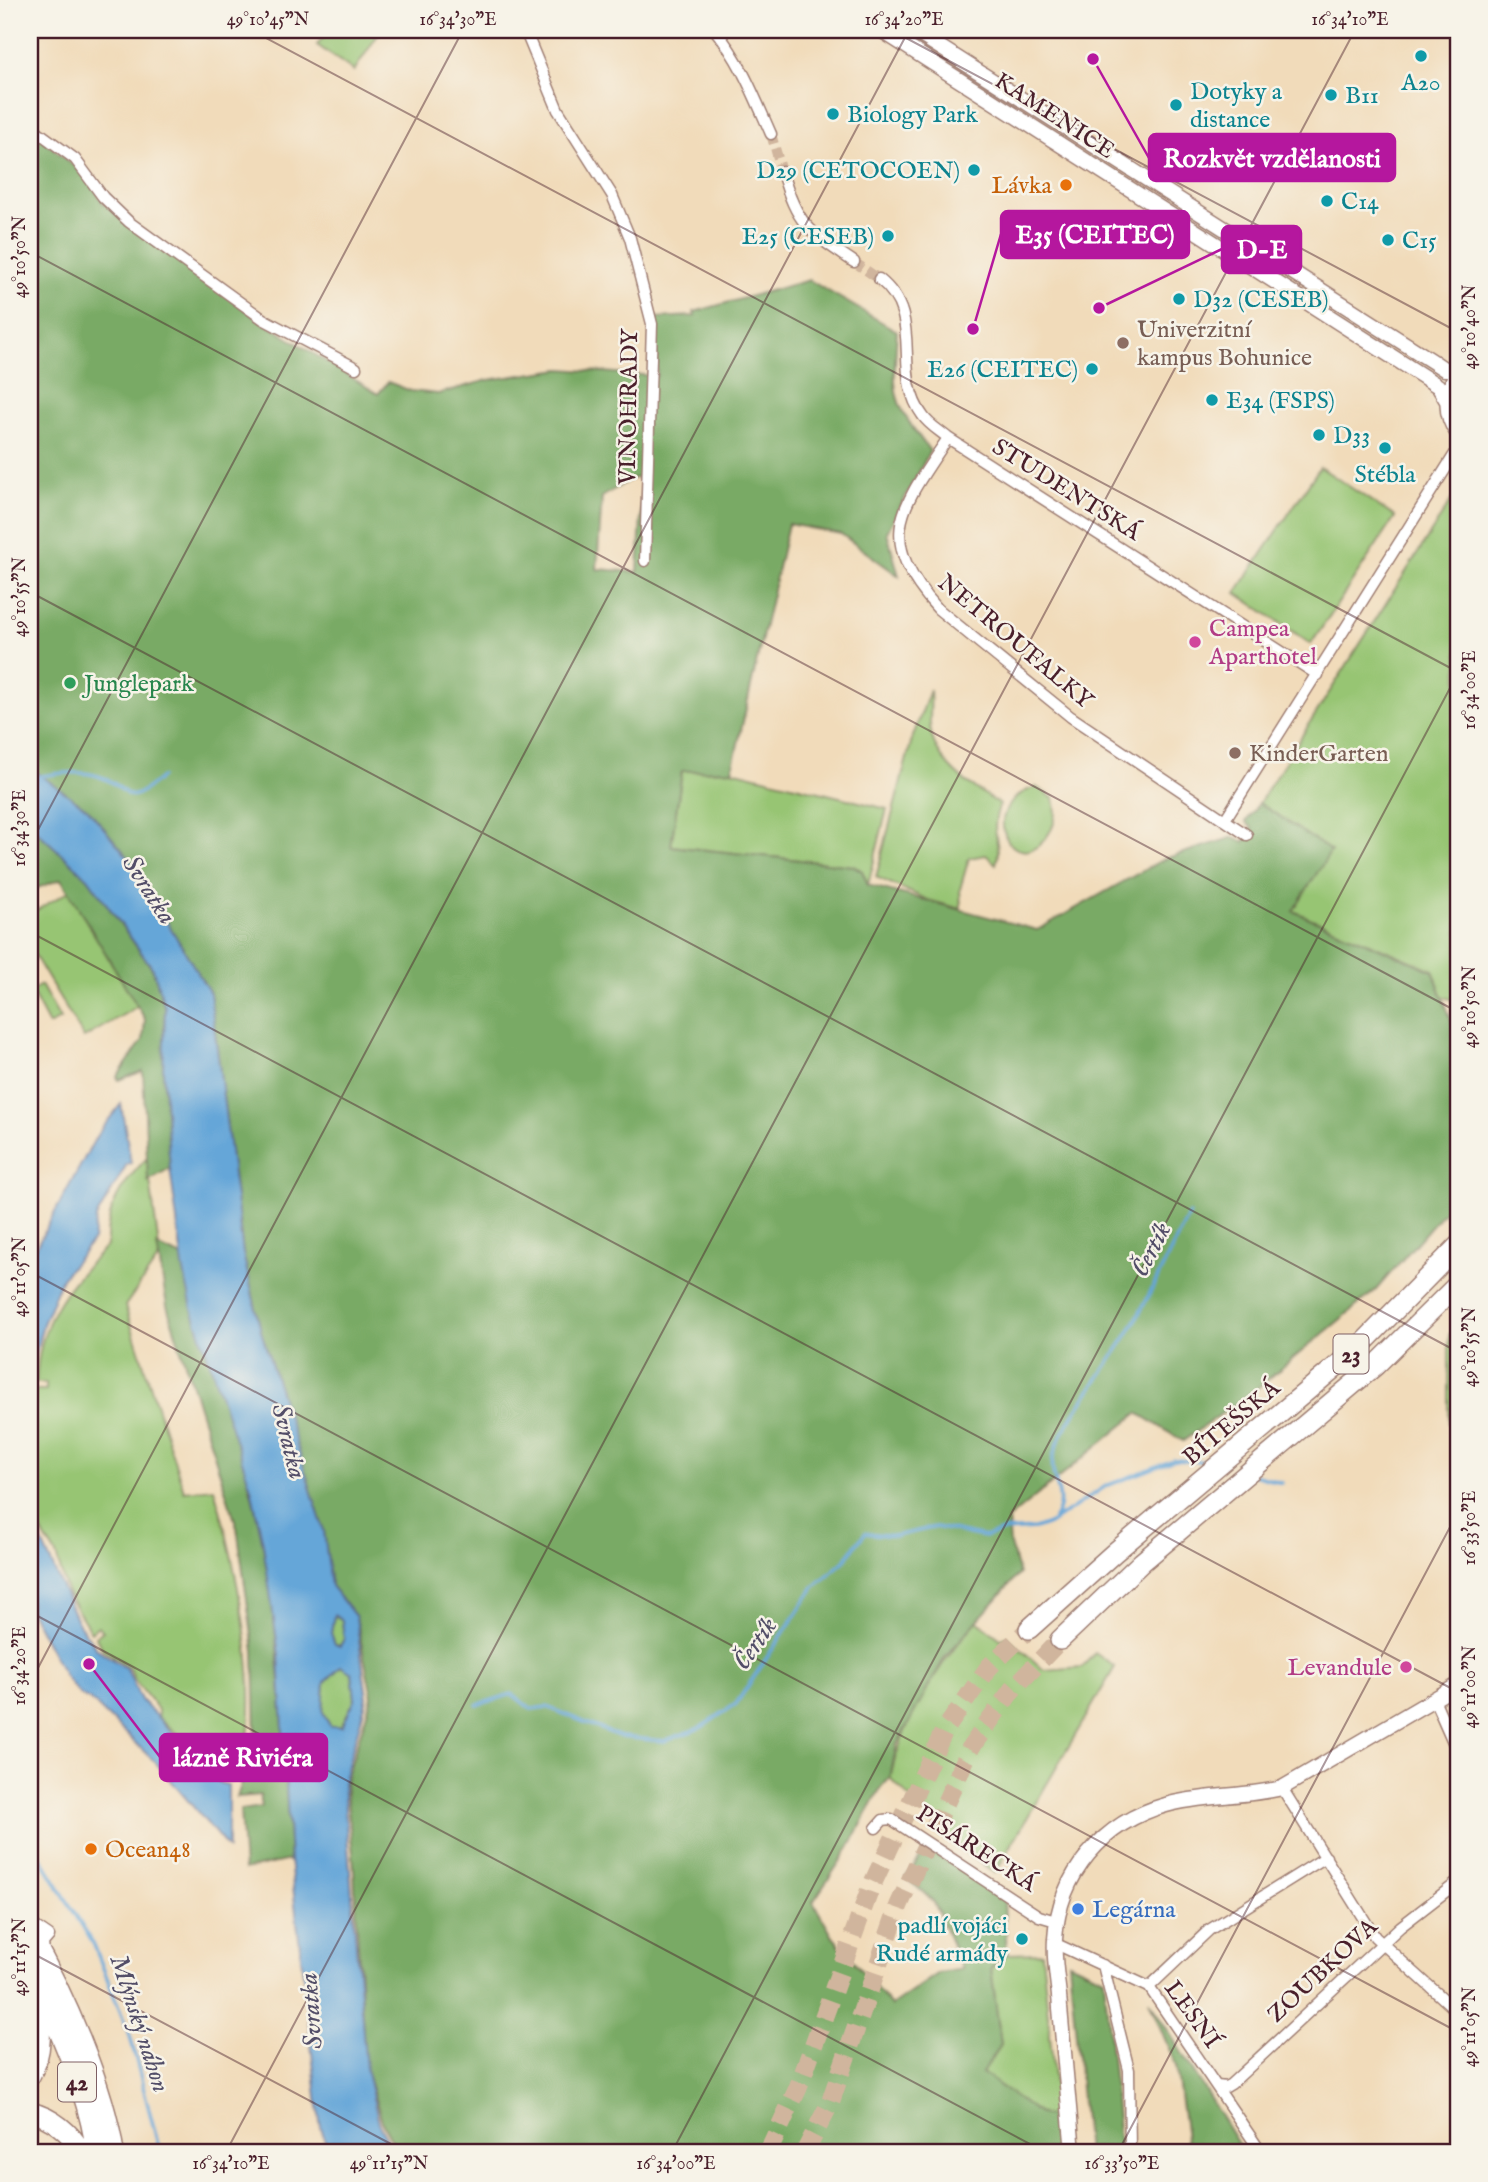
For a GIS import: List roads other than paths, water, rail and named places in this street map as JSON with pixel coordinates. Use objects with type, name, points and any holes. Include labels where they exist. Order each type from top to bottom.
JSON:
[{"type":"highway","name":"BÍTEŠSKÁ","points":[[1029,1629],[1115,1552],[1358,1348],[1458,1246]]},
{"type":"highway","name":"BÍTEŠSKÁ","points":[[1060,1640],[1142,1562],[1263,1463],[1376,1365],[1458,1284]]},
{"type":"highway","name":"42","points":[[30,1934],[39,1977],[84,2100],[96,2152]]},
{"type":"highway","name":"42","points":[[39,1977],[93,2072],[109,2120],[116,2152]]},
{"type":"highway","points":[[30,2076],[37,2062],[42,2033],[39,1977]]},
{"type":"highway","points":[[30,2112],[40,2114],[61,2127],[75,2140],[82,2152]]},
{"type":"highway","points":[[30,2121],[61,2127]]},
{"type":"street","name":"VINOHRADY","points":[[525,30],[558,110],[612,195],[630,238],[652,324],[645,561]]},
{"type":"street","points":[[715,30],[749,83],[771,134]]},
{"type":"street","name":"KAMENICE","points":[[881,30],[1438,386],[1447,401]]},
{"type":"street","name":"KAMENICE","points":[[913,30],[1444,369],[1458,370],[1448,389],[1447,401],[1452,426],[1458,433]]},
{"type":"street","points":[[30,126],[75,159],[103,197],[129,222],[263,318],[356,368]]},
{"type":"street","points":[[782,172],[789,196],[810,232],[854,262]]},
{"type":"street","name":"STUDENTSKÁ","points":[[879,279],[897,296],[903,310],[909,388],[923,417],[948,438],[1318,675]]},
{"type":"street","name":"NETROUFALKY","points":[[948,438],[913,490],[901,516],[899,546],[920,589],[938,609],[1071,717],[1226,818],[1247,835]]},
{"type":"street","points":[[1226,818],[1458,449]]},
{"type":"street","points":[[1073,2152],[1054,1943],[1060,1903],[1079,1863],[1105,1836],[1132,1817],[1167,1804],[1249,1796],[1282,1788],[1458,1685]]},
{"type":"street","points":[[1434,1699],[1458,1753]]},
{"type":"street","points":[[1282,1788],[1381,1943],[1458,2012]]},
{"type":"street","name":"PISÁRECKÁ","points":[[876,1828],[883,1820],[891,1819],[1039,1916],[1056,1921]]},
{"type":"street","points":[[1149,1987],[1209,1930],[1326,1857]]},
{"type":"street","name":"ZOUBKOVA","points":[[1217,2086],[1226,2087],[1231,2084],[1381,1943],[1458,1882]]},
{"type":"street","points":[[30,1923],[49,1936],[43,1943],[39,1977]]},
{"type":"street","name":"LESNÍ","points":[[1054,1943],[1149,1987],[1261,2152]]},
{"type":"street","points":[[1103,1965],[1129,2070],[1130,2152]]},
{"type":"water","name":"Svratka","points":[[30,768],[88,809],[127,856],[210,993],[243,1253],[261,1331],[324,1531],[331,1586],[356,1617],[367,1698],[343,1783],[366,2069],[380,2126],[394,2152],[328,2152],[320,2123],[290,1860],[279,1655],[263,1544],[251,1488],[192,1309],[183,1267],[170,1168],[163,1070],[165,1008],[153,969],[88,878],[30,825]],"holes":[[[334,1615],[342,1621],[344,1639],[340,1646],[335,1644],[331,1633]],[[341,1666],[352,1673],[355,1699],[342,1726],[330,1726],[323,1712],[325,1682]]]},
{"type":"water","points":[[121,1104],[131,1163],[127,1164],[96,1218],[93,1240],[62,1278],[43,1324],[32,1367],[30,1391],[30,1258],[97,1135]]},
{"type":"water","points":[[30,1487],[34,1524],[77,1621],[96,1648],[127,1669],[141,1700],[220,1783],[228,1785],[228,1848],[157,1764],[92,1701],[80,1695],[64,1675],[30,1611]]},
{"type":"waterway","points":[[30,778],[84,773],[101,777],[133,796],[161,777]]},
{"type":"waterway","name":"Čertík","points":[[1054,1519],[1060,1503],[1053,1466],[1057,1445],[1131,1329],[1189,1214]]},
{"type":"waterway","name":"Čertík","points":[[477,1705],[512,1694],[531,1709],[547,1707],[621,1737],[664,1741],[700,1728],[736,1704],[814,1587],[843,1562],[865,1533],[895,1536],[936,1527],[984,1537],[1004,1531],[1035,1529],[1049,1524],[1106,1486],[1174,1460],[1209,1462]]},
{"type":"waterway","name":"Čertík","points":[[1254,1475],[1282,1483]]},
{"type":"waterway","name":"Mlýnský náhon","points":[[30,1840],[94,1945],[130,2036],[160,2152]]},
{"type":"tunnel","points":[[771,134],[782,172]]},
{"type":"tunnel","points":[[854,262],[879,279]]},
{"type":"tunnel","points":[[768,2152],[798,2088],[870,1889],[944,1731],[989,1667],[1029,1629]]},
{"type":"tunnel","points":[[805,2152],[830,2103],[899,1905],[971,1747],[1012,1690],[1060,1640]]},
{"type":"place","name":"A20","points":[[1421,56]]},
{"type":"place","name":"Rozkvět vzdělanosti","points":[[1093,59]]},
{"type":"place","name":"B11","points":[[1331,95]]},
{"type":"place","name":"Dotyky a distance","points":[[1176,105]]},
{"type":"place","name":"Biology Park","points":[[833,114]]},
{"type":"place","name":"D29 (CETOCOEN)","points":[[974,170]]},
{"type":"place","name":"Lávka","points":[[1066,185]]},
{"type":"place","name":"C14","points":[[1327,201]]},
{"type":"place","name":"E25 (CESEB)","points":[[888,236]]},
{"type":"place","name":"C15","points":[[1388,240]]},
{"type":"place","name":"D32 (CESEB)","points":[[1179,299]]},
{"type":"place","name":"D-E","points":[[1099,308]]},
{"type":"place","name":"E35 (CEITEC)","points":[[973,329]]},
{"type":"place","name":"Univerzitní kampus Bohunice","points":[[1123,343]]},
{"type":"place","name":"E26 (CEITEC)","points":[[1092,369]]},
{"type":"place","name":"E34 (FSPS)","points":[[1212,400]]},
{"type":"place","name":"D33","points":[[1319,435]]},
{"type":"place","name":"Stébla","points":[[1385,448]]},
{"type":"place","name":"Campea Aparthotel","points":[[1195,642]]},
{"type":"place","name":"Junglepark","points":[[70,683]]},
{"type":"place","name":"KinderGarten","points":[[1235,753]]},
{"type":"place","name":"lázně Riviéra","points":[[89,1664]]},
{"type":"place","name":"Levandule","points":[[1406,1667]]},
{"type":"place","name":"Ocean48","points":[[91,1849]]},
{"type":"place","name":"Legárna","points":[[1078,1909]]},
{"type":"place","name":"padlí vojáci Rudé armády","points":[[1022,1939]]}]
